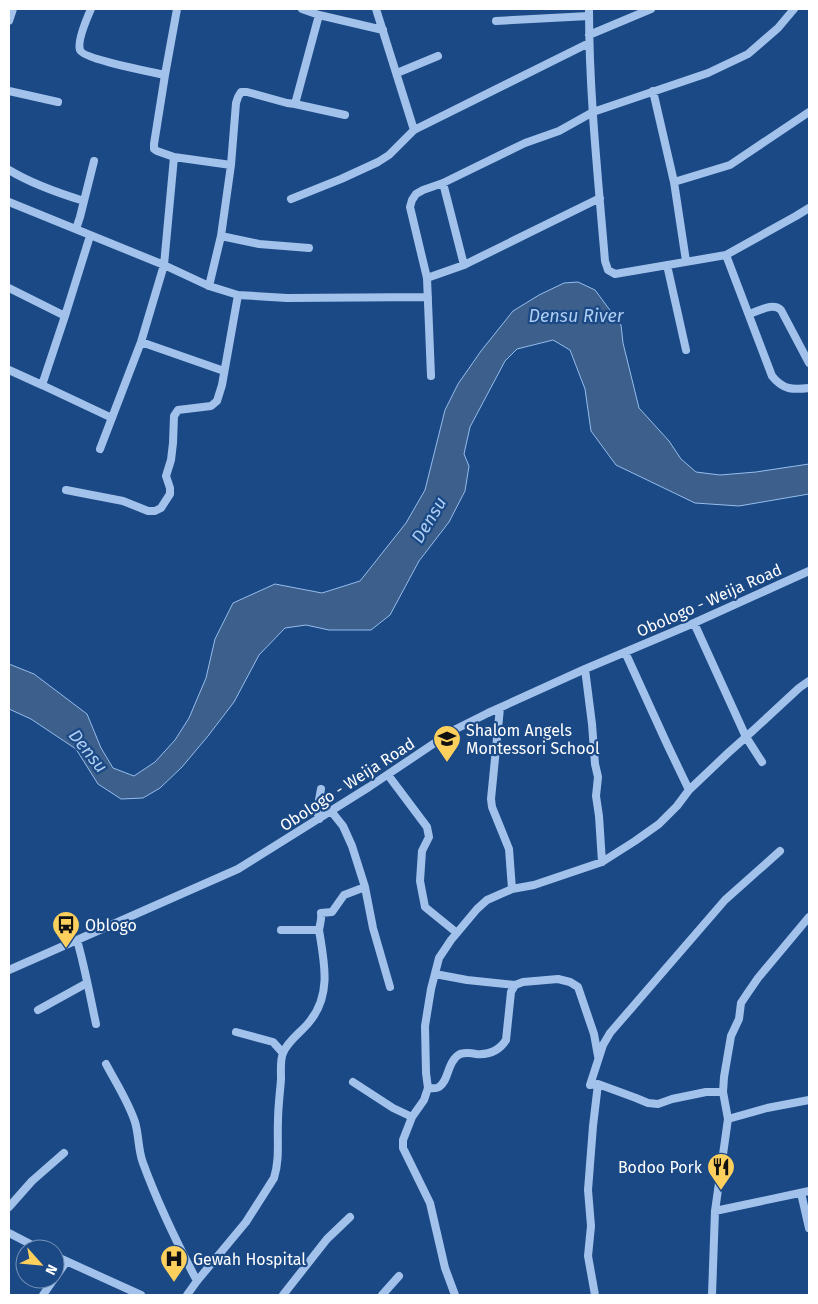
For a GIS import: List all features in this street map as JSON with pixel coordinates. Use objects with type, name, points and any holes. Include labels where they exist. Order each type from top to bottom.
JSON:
[{"type":"street","points":[[9,21],[12,9]]},
{"type":"street","points":[[91,9],[80,39],[79,48],[82,53],[96,59],[165,75]]},
{"type":"street","points":[[177,9],[154,149],[174,157],[231,165]]},
{"type":"street","points":[[302,9],[319,15],[383,30]]},
{"type":"street","points":[[376,9],[414,130]]},
{"type":"street","points":[[291,199],[378,162],[389,155],[414,130],[651,9]]},
{"type":"street","points":[[431,376],[426,278],[410,207],[416,194],[443,183],[524,143],[559,131],[593,112],[708,73],[748,54],[778,28],[794,9]]},
{"type":"street","points":[[496,21],[589,12],[593,112],[605,260],[608,270],[615,274],[726,254],[809,208]]},
{"type":"street","points":[[295,104],[319,15]]},
{"type":"street","points":[[396,73],[438,56]]},
{"type":"street","points":[[9,91],[58,102]]},
{"type":"street","points":[[209,286],[221,236],[231,165],[236,103],[241,92],[345,115]]},
{"type":"street","points":[[653,92],[674,182],[686,261]]},
{"type":"street","points":[[674,182],[730,165],[809,112]]},
{"type":"street","points":[[100,449],[141,342],[164,265],[174,157]]},
{"type":"street","points":[[76,229],[94,161]]},
{"type":"street","points":[[9,170],[18,176],[84,201]]},
{"type":"street","points":[[443,183],[464,265]]},
{"type":"street","points":[[426,278],[464,265],[600,198]]},
{"type":"street","points":[[9,202],[164,265],[209,286],[238,295],[287,298],[428,297]]},
{"type":"street","points":[[42,385],[90,236]]},
{"type":"street","points":[[221,236],[276,246],[309,248]]},
{"type":"street","points":[[726,254],[772,376],[782,386],[795,390],[809,388]]},
{"type":"street","points":[[667,265],[686,350]]},
{"type":"street","points":[[9,288],[65,316]]},
{"type":"street","points":[[66,490],[122,501],[148,511],[155,511],[161,508],[170,494],[166,476],[171,460],[174,416],[178,410],[211,406],[218,401],[238,295]]},
{"type":"street","points":[[749,314],[773,306],[778,307],[809,363]]},
{"type":"street","points":[[141,342],[224,371]]},
{"type":"street","points":[[9,370],[112,418]]},
{"type":"street","name":"Obologo - Weija Road","points":[[9,970],[238,869],[388,775],[454,730],[585,669],[694,623],[809,570]]},
{"type":"street","points":[[694,623],[746,737],[762,762]]},
{"type":"street","points":[[625,652],[690,790]]},
{"type":"street","points":[[585,669],[595,764],[598,776],[596,796],[602,862]]},
{"type":"street","points":[[455,1295],[446,1268],[430,1203],[403,1148],[402,1140],[412,1117],[424,1100],[428,1088],[426,1073],[426,1026],[431,989],[439,958],[457,933],[487,900],[512,890],[534,885],[602,862],[659,824],[728,753],[809,681]]},
{"type":"street","points":[[500,708],[491,799],[492,808],[509,849],[512,890]]},
{"type":"street","points":[[388,775],[427,827],[429,837],[422,851],[420,881],[425,908],[457,933]]},
{"type":"street","points":[[319,819],[317,811],[321,789]]},
{"type":"street","points":[[330,811],[343,826],[348,837],[365,887],[373,928],[390,987]]},
{"type":"street","points":[[723,1092],[706,1092],[658,1104],[648,1103],[598,1084],[590,1085],[603,1045],[610,1033],[725,900],[780,851]]},
{"type":"street","points":[[188,1295],[196,1282],[246,1222],[274,1178],[277,1158],[283,1053],[294,1038],[310,1022],[319,1009],[323,996],[325,980],[319,930],[322,913],[332,912],[344,895],[365,887]]},
{"type":"street","points":[[712,1295],[715,1211],[728,1118],[723,1092],[724,1077],[731,1036],[739,1018],[741,1003],[758,978],[809,917]]},
{"type":"street","points":[[281,930],[319,930]]},
{"type":"street","points":[[77,940],[85,966],[86,983],[96,1024]]},
{"type":"street","points":[[435,974],[515,985],[523,982],[558,979],[570,982],[578,987],[594,1034],[599,1058]]},
{"type":"street","points":[[38,1010],[86,983]]},
{"type":"street","points":[[428,1088],[438,1088],[441,1086],[450,1066],[461,1054],[484,1054],[502,1046],[506,1040],[511,992],[515,985]]},
{"type":"street","points":[[236,1032],[273,1042],[283,1053]]},
{"type":"street","points":[[106,1064],[131,1111],[136,1124],[143,1163],[165,1217],[196,1282]]},
{"type":"street","points":[[353,1082],[393,1108],[412,1117]]},
{"type":"street","points":[[595,1295],[588,1256],[591,1226],[588,1190],[598,1084]]},
{"type":"street","points":[[728,1118],[809,1100]]},
{"type":"street","points":[[9,1207],[32,1181],[64,1153]]},
{"type":"street","points":[[715,1211],[805,1192],[809,1228]]},
{"type":"street","points":[[283,1295],[327,1240],[350,1216]]},
{"type":"street","points":[[9,1232],[22,1239]]},
{"type":"street","points":[[66,1262],[140,1295]]},
{"type":"street","points":[[382,1295],[399,1276]]},
{"type":"water","name":"Densu River","points":[[578,282],[595,290],[621,325],[623,343],[639,408],[669,441],[681,459],[696,472],[720,475],[809,464],[809,494],[739,506],[695,503],[616,465],[591,431],[585,389],[570,350],[553,340],[517,349],[505,361],[470,427],[464,454],[469,466],[465,491],[449,522],[419,561],[390,615],[371,630],[329,630],[306,625],[285,628],[259,655],[234,702],[208,736],[182,767],[160,788],[143,798],[121,799],[98,784],[76,749],[31,719],[9,709],[9,664],[34,674],[87,714],[101,748],[113,768],[134,776],[155,762],[175,740],[189,718],[206,678],[215,639],[233,603],[275,584],[322,593],[360,581],[406,523],[425,490],[445,410],[458,384],[481,351],[513,311],[539,295],[564,283]]},
{"type":"place","name":"Shalom Angels Montessori School","points":[[447,763]]},
{"type":"place","name":"Oblogo","points":[[66,949]]},
{"type":"place","name":"Bodoo Pork","points":[[721,1191]]},
{"type":"place","name":"Gewah Hospital","points":[[174,1283]]},
{"type":"water label","name":"Densu","points":[[429,520]]},
{"type":"water label","name":"Densu","points":[[88,751]]}]
